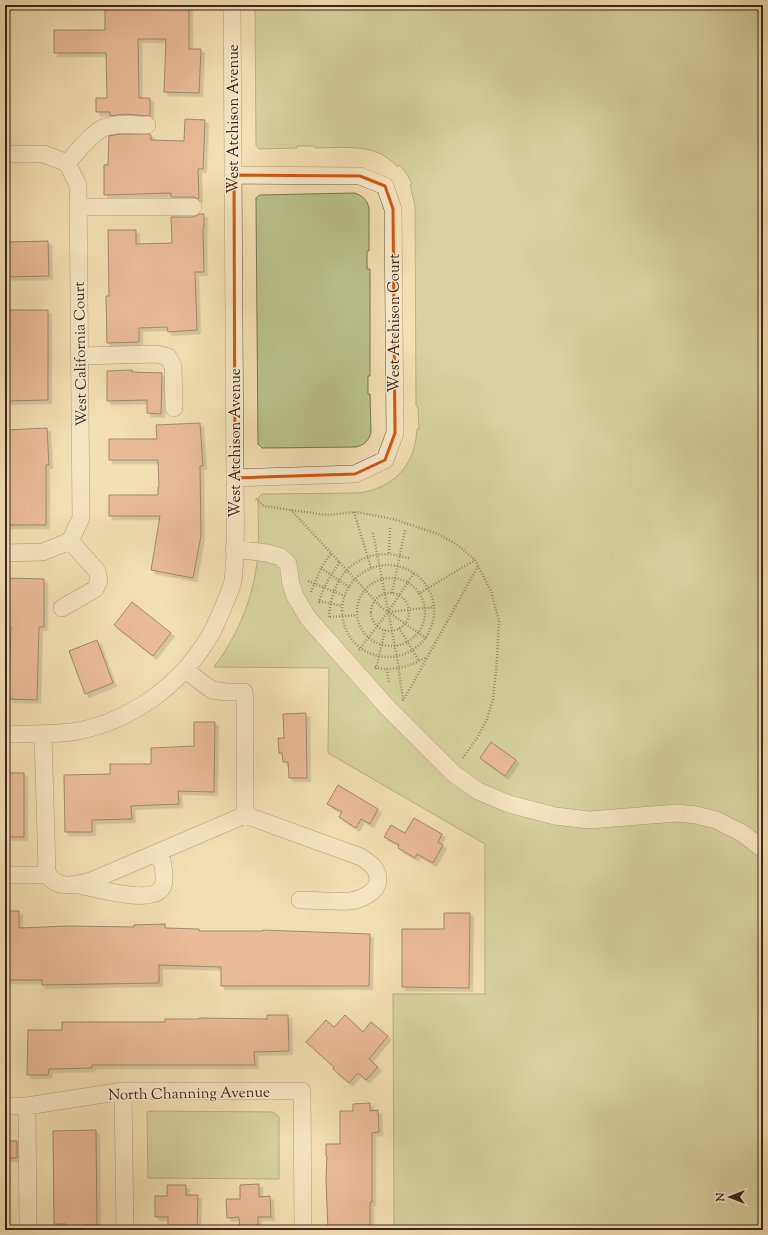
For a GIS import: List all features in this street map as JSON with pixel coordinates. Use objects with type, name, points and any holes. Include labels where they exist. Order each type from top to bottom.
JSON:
[{"type":"street","name":"West Atchison Avenue","points":[[5,734],[43,734],[77,731],[107,723],[135,710],[164,690],[185,670],[201,650],[217,623],[232,582],[235,478],[232,5]]},
{"type":"street","points":[[5,154],[44,154],[67,163],[97,132],[104,127],[117,125],[147,125]]},
{"type":"street","name":"West California Court","points":[[67,163],[78,185],[80,356],[81,518],[70,541]]},
{"type":"street","name":"West Atchison Court","points":[[234,175],[360,176],[385,186],[393,209],[395,433],[385,460],[354,474],[235,478]]},
{"type":"street","points":[[78,207],[193,207]]},
{"type":"street","points":[[80,356],[157,354],[168,357],[172,366],[174,408]]},
{"type":"street","points":[[5,553],[43,552],[70,541],[97,571],[99,581],[95,589],[62,608]]},
{"type":"street","points":[[234,549],[267,553],[281,557],[288,564],[291,584],[295,596],[313,617],[348,665],[452,772],[478,791],[509,804],[555,816],[588,820],[677,812],[716,820],[742,833],[763,848]]},
{"type":"street","points":[[185,670],[212,690],[244,692],[245,815]]},
{"type":"street","points":[[43,734],[48,875],[56,883],[146,896],[155,894],[162,889],[164,881],[160,852]]},
{"type":"street","points":[[78,885],[160,852],[245,815],[361,857],[372,864],[378,874],[378,883],[371,893],[351,901],[300,900]]},
{"type":"street","points":[[5,875],[48,875]]},
{"type":"street","points":[[123,1091],[125,1230]]},
{"type":"street","name":"North Channing Avenue","points":[[5,1106],[27,1106],[123,1091],[302,1091],[303,1230]]},
{"type":"street","points":[[27,1106],[28,1230]]},
{"type":"path","points":[[256,499],[264,506],[327,514],[354,512],[373,514],[393,519],[438,534],[459,546],[475,560],[491,591],[499,621],[493,699],[487,719],[477,738],[452,772]]},
{"type":"path","points":[[292,510],[381,607],[426,638]]},
{"type":"path","points":[[354,512],[371,568]]},
{"type":"path","points":[[389,554],[390,528]]},
{"type":"path","points":[[392,593],[405,530]]},
{"type":"path","points":[[373,533],[399,668],[403,700]]},
{"type":"path","points":[[309,598],[322,568],[332,554]]},
{"type":"path","points":[[330,622],[330,604],[334,592],[347,570],[355,561],[367,556],[389,554],[400,555],[411,559]]},
{"type":"path","points":[[418,594],[475,560]]},
{"type":"path","points":[[340,562],[331,574],[324,588],[313,617],[357,614]]},
{"type":"path","points":[[380,566],[398,566],[414,573],[421,579],[427,588],[432,597],[434,607],[434,618],[426,638],[413,650],[397,657],[386,658],[374,656],[360,648],[347,634],[343,623],[342,606],[344,596],[349,587],[355,579],[371,568],[380,566]]},
{"type":"path","points":[[395,715],[478,566]]},
{"type":"path","points":[[322,568],[349,587]]},
{"type":"path","points":[[348,665],[388,612],[414,573]]},
{"type":"path","points":[[395,578],[407,582],[415,588],[422,598],[425,608],[424,620],[420,630],[412,639],[395,646],[382,645],[368,637],[363,632],[358,621],[356,610],[359,599],[365,590],[374,582],[382,579],[395,578]]},
{"type":"path","points":[[304,580],[344,596]]},
{"type":"path","points":[[392,593],[404,599],[408,610],[408,618],[405,623],[392,631],[385,630],[377,626],[371,617],[372,605],[375,600],[385,594],[392,593]]},
{"type":"path","points":[[388,612],[434,607]]},
{"type":"path","points":[[399,628],[419,661]]},
{"type":"path","points":[[372,691],[385,630]]},
{"type":"path","points":[[372,667],[387,669],[399,668],[426,657]]},
{"type":"path","points":[[387,669],[390,691]]},
{"type":"highlighted area","points":[[234,175],[360,176],[385,186],[393,209],[395,433],[385,460],[355,474],[235,478]]},
{"type":"green space","points":[[255,5],[763,5],[763,1230],[394,1230],[393,994],[485,994],[485,844],[328,753],[329,668],[214,667],[231,641],[245,612],[250,597],[257,566],[258,498],[262,494],[358,493],[371,490],[382,486],[400,473],[412,454],[417,429],[419,429],[418,407],[416,406],[415,206],[410,185],[412,184],[400,165],[398,167],[386,157],[370,150],[342,147],[315,148],[315,146],[259,149],[256,145]]},
{"type":"green space","points":[[355,193],[364,199],[369,208],[369,251],[367,251],[367,269],[370,269],[370,376],[368,376],[368,394],[370,394],[371,432],[369,438],[366,442],[356,447],[262,448],[258,444],[256,198],[260,195]]},
{"type":"green space","points":[[147,1112],[273,1112],[279,1117],[279,1179],[148,1178]]},
{"type":"building","points":[[105,5],[189,5],[189,49],[201,49],[199,93],[164,92],[166,39],[138,39],[139,98],[150,98],[150,116],[125,114],[110,116],[110,112],[96,112],[96,98],[107,98],[106,53],[54,53],[54,30],[105,30]]},
{"type":"building","points":[[185,119],[205,120],[203,169],[198,169],[199,199],[193,197],[171,197],[171,193],[104,195],[104,165],[108,165],[109,136],[120,134],[149,134],[151,135],[151,140],[184,141]]},
{"type":"building","points":[[204,214],[204,272],[195,272],[197,330],[168,332],[167,327],[139,328],[139,342],[107,343],[106,296],[109,296],[108,230],[136,230],[136,244],[172,243],[171,217],[193,217]]},
{"type":"building","points":[[48,241],[49,276],[5,277],[5,242]]},
{"type":"building","points":[[5,310],[48,310],[48,400],[5,401]]},
{"type":"building","points":[[132,370],[132,372],[162,373],[161,414],[147,413],[147,400],[107,401],[107,371]]},
{"type":"building","points":[[200,423],[203,466],[200,466],[201,536],[193,578],[151,570],[160,516],[109,516],[109,495],[158,495],[159,487],[158,460],[109,460],[109,439],[157,439],[156,425]]},
{"type":"building","points":[[47,428],[49,465],[46,465],[46,525],[5,525],[5,490],[7,490],[5,430]]},
{"type":"building","points":[[5,578],[44,579],[44,627],[39,627],[37,700],[9,699],[11,626],[5,626]]},
{"type":"building","points":[[132,602],[171,633],[153,656],[114,625]]},
{"type":"building","points":[[97,640],[113,683],[85,694],[69,651]]},
{"type":"building","points":[[306,713],[307,778],[289,778],[288,762],[283,762],[282,753],[279,753],[278,738],[284,738],[283,714]]},
{"type":"building","points":[[194,722],[215,722],[214,792],[178,791],[179,804],[131,806],[132,819],[92,820],[92,832],[65,832],[64,775],[110,774],[110,764],[151,764],[151,748],[194,746]]},
{"type":"building","points":[[491,742],[516,760],[505,776],[480,758]]},
{"type":"building","points":[[5,773],[24,773],[24,837],[5,837]]},
{"type":"building","points":[[338,785],[378,809],[370,824],[361,819],[356,828],[339,817],[342,812],[327,804]]},
{"type":"building","points":[[414,818],[442,834],[438,842],[443,845],[433,863],[417,854],[415,858],[398,848],[399,845],[384,837],[391,825],[405,833]]},
{"type":"building","points":[[5,911],[19,911],[19,928],[68,926],[134,927],[134,925],[165,924],[165,928],[199,929],[199,931],[263,930],[370,934],[369,986],[221,986],[221,967],[159,965],[159,983],[42,985],[42,980],[5,980]]},
{"type":"building","points":[[444,913],[470,913],[469,988],[402,987],[402,929],[444,929]]},
{"type":"building","points":[[267,1015],[288,1015],[289,1051],[254,1052],[255,1065],[92,1065],[92,1068],[49,1069],[48,1075],[27,1075],[28,1030],[62,1030],[62,1022],[165,1022],[165,1019],[199,1018],[267,1019]]},
{"type":"building","points":[[345,1015],[363,1032],[371,1022],[388,1036],[369,1059],[378,1067],[366,1080],[358,1073],[349,1083],[333,1069],[334,1067],[306,1042],[326,1020],[334,1027]]},
{"type":"building","points":[[370,1103],[370,1111],[378,1110],[379,1132],[372,1133],[372,1202],[370,1202],[370,1230],[328,1230],[326,1144],[340,1144],[340,1111],[353,1111],[353,1104]]},
{"type":"building","points":[[96,1130],[97,1225],[83,1225],[83,1230],[66,1230],[66,1224],[54,1224],[53,1131]]},
{"type":"building","points":[[5,1141],[17,1141],[17,1158],[5,1158]]},
{"type":"building","points":[[259,1184],[259,1197],[270,1196],[271,1217],[258,1217],[258,1230],[240,1230],[239,1217],[227,1218],[226,1199],[240,1199],[240,1185]]},
{"type":"building","points":[[167,1185],[186,1185],[186,1195],[198,1195],[197,1230],[168,1230],[168,1217],[155,1217],[155,1196],[167,1196]]}]
